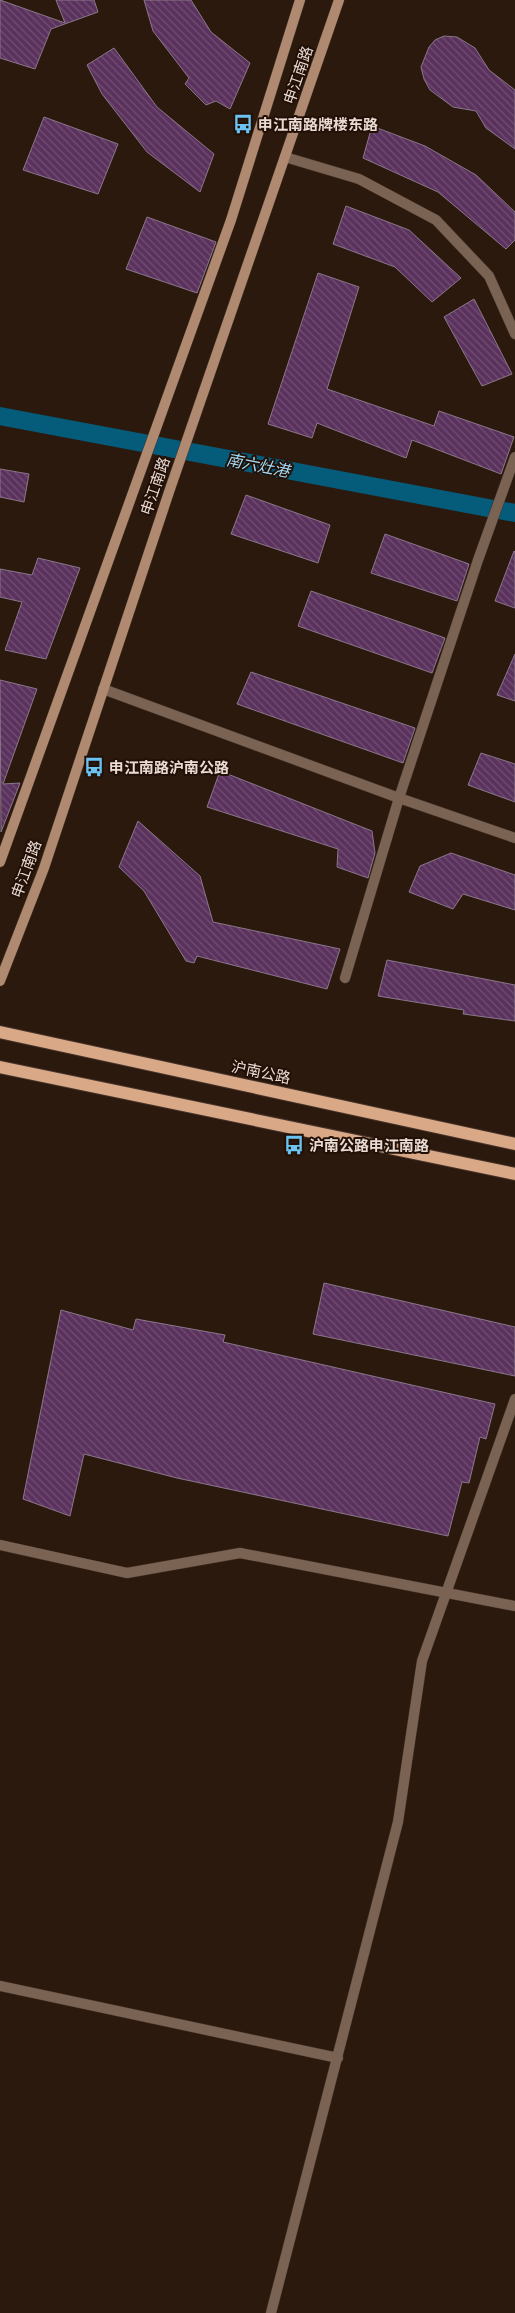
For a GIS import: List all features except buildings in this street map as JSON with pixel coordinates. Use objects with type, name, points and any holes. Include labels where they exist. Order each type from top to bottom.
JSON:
[{"type":"main road","name":"申江南路","points":[[0,862],[231,220],[300,0]]},
{"type":"main road","name":"申江南路","points":[[0,981],[44,868],[171,486],[339,0]]},
{"type":"main road","name":"沪南公路","points":[[0,1032],[515,1144]]},
{"type":"main road","points":[[0,1067],[515,1174]]},
{"type":"street","points":[[285,156],[359,179],[436,220],[489,276],[515,334]]},
{"type":"street","points":[[345,978],[399,798],[485,539],[515,457]]},
{"type":"street","points":[[103,689],[399,798],[515,838]]},
{"type":"street","points":[[271,2313],[398,1822],[422,1661],[515,1398]]},
{"type":"street","points":[[0,1545],[126,1573],[240,1553],[515,1606]]},
{"type":"street","points":[[0,1986],[338,2058]]},
{"type":"waterway","name":"南六灶港","points":[[0,416],[515,513]]},
{"type":"place","name":"申江南路牌楼东路","points":[[243,124]]},
{"type":"place","name":"申江南路沪南公路","points":[[94,767]]},
{"type":"place","name":"沪南公路申江南路","points":[[294,1145]]}]
